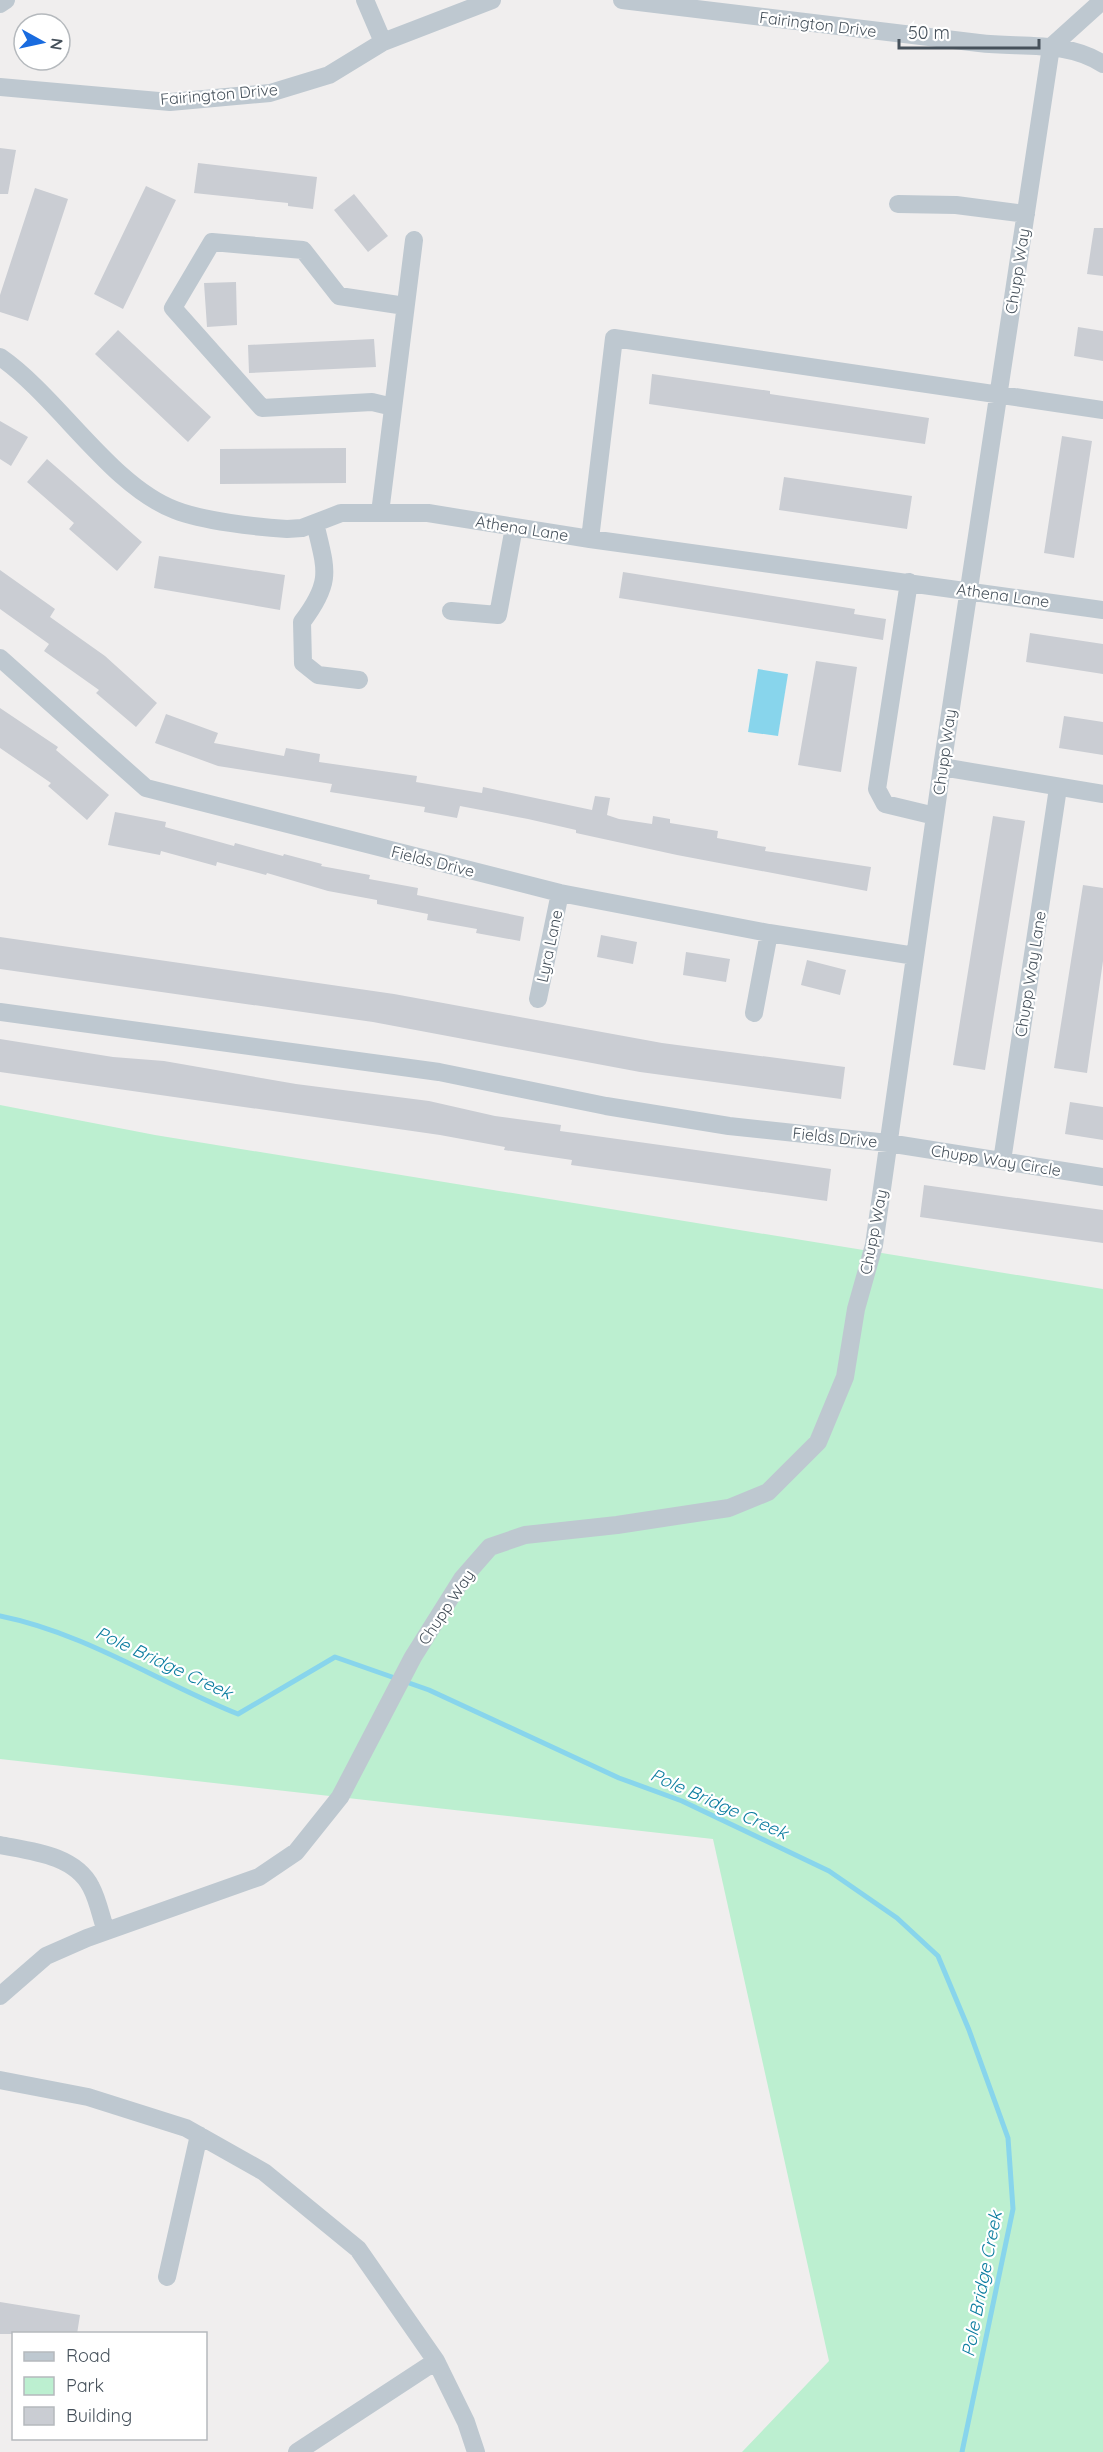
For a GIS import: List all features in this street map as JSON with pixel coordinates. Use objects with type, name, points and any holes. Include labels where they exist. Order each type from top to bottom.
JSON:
[{"type":"street","points":[[0,3],[6,0]]},
{"type":"street","points":[[365,0],[383,42]]},
{"type":"street","name":"Fairington Drive","points":[[0,87],[170,102],[270,93],[329,75],[383,42],[492,0]]},
{"type":"street","name":"Fairington Drive","points":[[622,0],[983,44],[1051,47],[1090,55],[1103,64]]},
{"type":"street","points":[[1051,47],[1103,0]]},
{"type":"street","name":"Chupp Way","points":[[0,1996],[46,1956],[106,1931],[259,1877],[296,1852],[340,1797],[413,1657],[462,1579],[490,1546],[525,1535],[617,1525],[729,1508],[768,1492],[818,1442],[845,1377],[856,1309],[874,1245],[942,767],[1051,47]]},
{"type":"street","points":[[898,204],[956,205],[1026,214]]},
{"type":"street","points":[[380,513],[414,240]]},
{"type":"street","points":[[393,407],[372,402],[262,408],[173,308],[212,242],[303,250],[339,296],[405,306]]},
{"type":"street","points":[[590,539],[614,338],[1103,410]]},
{"type":"street","name":"Athena Lane","points":[[0,357],[28,379],[120,473],[165,505],[192,515],[270,528],[302,528],[341,513],[428,513],[590,539],[1103,610]]},
{"type":"street","points":[[315,523],[327,573],[318,601],[302,622],[303,663],[318,675],[360,680]]},
{"type":"street","points":[[451,611],[498,615],[514,527]]},
{"type":"street","points":[[909,582],[877,789],[885,804],[935,816]]},
{"type":"street","name":"Fields Drive","points":[[0,658],[146,788],[560,893],[769,933],[915,956]]},
{"type":"street","points":[[942,767],[1103,794]]},
{"type":"street","name":"Chupp Way Lane","points":[[1002,1161],[1058,788]]},
{"type":"street","name":"Lyra Lane","points":[[538,999],[560,893]]},
{"type":"street","points":[[754,1012],[769,933]]},
{"type":"street","name":"Fields Drive","points":[[0,1012],[439,1072],[606,1106],[729,1126],[888,1143]]},
{"type":"street","name":"Chupp Way Circle","points":[[888,1143],[1103,1177]]},
{"type":"street","points":[[0,1845],[41,1853],[72,1866],[91,1885],[106,1931]]},
{"type":"street","points":[[0,2079],[88,2097],[186,2128],[264,2172],[358,2249],[436,2361],[466,2422],[476,2452]]},
{"type":"street","points":[[167,2277],[199,2135]]},
{"type":"street","points":[[297,2452],[436,2361]]},
{"type":"green space","points":[[0,1105],[155,1135],[1103,1289],[1103,2452],[742,2452],[829,2361],[713,1839],[0,1759]]},
{"type":"water","points":[[758,669],[788,674],[778,736],[748,732]]},
{"type":"building","points":[[0,148],[16,150],[8,194],[0,194]]},
{"type":"building","points":[[198,163],[317,177],[313,209],[288,206],[288,203],[194,193]]},
{"type":"building","points":[[146,186],[176,200],[123,309],[94,294]]},
{"type":"building","points":[[35,188],[68,199],[28,321],[0,312],[0,295]]},
{"type":"building","points":[[354,194],[388,236],[368,252],[334,210]]},
{"type":"building","points":[[1094,228],[1103,228],[1103,276],[1087,274]]},
{"type":"building","points":[[236,282],[237,325],[207,327],[204,283]]},
{"type":"building","points":[[1078,327],[1103,331],[1103,361],[1074,356]]},
{"type":"building","points":[[118,330],[211,417],[188,442],[95,354]]},
{"type":"building","points":[[374,339],[376,367],[249,373],[248,345]]},
{"type":"building","points":[[652,374],[929,418],[925,444],[649,404]]},
{"type":"building","points":[[0,421],[28,437],[11,466],[0,459]]},
{"type":"building","points":[[1062,436],[1092,441],[1074,558],[1044,553]]},
{"type":"building","points":[[346,448],[346,483],[220,484],[220,449]]},
{"type":"building","points":[[47,459],[142,542],[117,571],[69,529],[74,523],[27,482]]},
{"type":"building","points":[[784,477],[912,496],[907,529],[779,510]]},
{"type":"building","points":[[159,556],[285,575],[280,610],[154,588]]},
{"type":"building","points":[[0,570],[55,609],[50,617],[105,656],[157,703],[136,727],[96,693],[99,690],[44,651],[49,644],[0,609]]},
{"type":"building","points":[[623,572],[855,609],[854,614],[886,619],[883,640],[619,598]]},
{"type":"building","points":[[1030,633],[1103,644],[1103,674],[1026,662]]},
{"type":"building","points":[[816,661],[857,667],[841,772],[798,765]]},
{"type":"building","points":[[0,708],[58,747],[56,750],[109,795],[87,820],[48,786],[51,783],[0,748]]},
{"type":"building","points":[[166,714],[218,733],[214,743],[284,756],[286,748],[320,754],[319,762],[417,776],[416,782],[482,793],[483,787],[592,810],[595,796],[610,798],[607,815],[619,819],[652,824],[653,816],[670,819],[670,823],[718,831],[717,838],[766,847],[765,851],[871,867],[867,891],[677,855],[576,833],[576,830],[528,819],[460,806],[457,818],[424,812],[425,807],[330,792],[332,784],[218,766],[155,743]]},
{"type":"building","points":[[1064,716],[1103,722],[1103,755],[1059,748]]},
{"type":"building","points":[[115,812],[166,822],[165,827],[234,846],[235,843],[283,856],[284,854],[322,864],[321,866],[370,875],[369,879],[418,888],[417,895],[524,917],[520,941],[476,933],[477,929],[427,920],[428,914],[377,904],[377,900],[328,891],[267,873],[266,875],[217,862],[216,866],[161,851],[160,855],[108,845]]},
{"type":"building","points":[[993,816],[1025,821],[985,1070],[953,1065]]},
{"type":"building","points":[[1083,885],[1103,888],[1103,961],[1087,1073],[1054,1068]]},
{"type":"building","points":[[601,935],[637,942],[633,964],[597,957]]},
{"type":"building","points":[[0,937],[394,994],[662,1043],[845,1067],[841,1099],[640,1072],[373,1022],[0,969]]},
{"type":"building","points":[[686,952],[730,959],[726,982],[683,975]]},
{"type":"building","points":[[807,960],[846,970],[840,995],[801,985]]},
{"type":"building","points":[[0,1039],[113,1057],[164,1061],[296,1084],[429,1101],[495,1116],[561,1125],[560,1131],[831,1169],[827,1201],[571,1165],[572,1160],[504,1150],[505,1147],[440,1135],[0,1072]]},
{"type":"building","points":[[1070,1102],[1103,1107],[1103,1140],[1065,1134]]},
{"type":"building","points":[[924,1185],[1103,1210],[1103,1243],[920,1217]]},
{"type":"building","points":[[0,2302],[80,2315],[77,2332],[0,2334]]},
{"type":"waterway","name":"Pole Bridge Creek","points":[[0,1616],[62,1634],[92,1646],[238,1714],[335,1657],[429,1690],[619,1778],[682,1801],[829,1871],[897,1918],[938,1956],[969,2030],[1008,2138],[1013,2209],[962,2452]]}]
